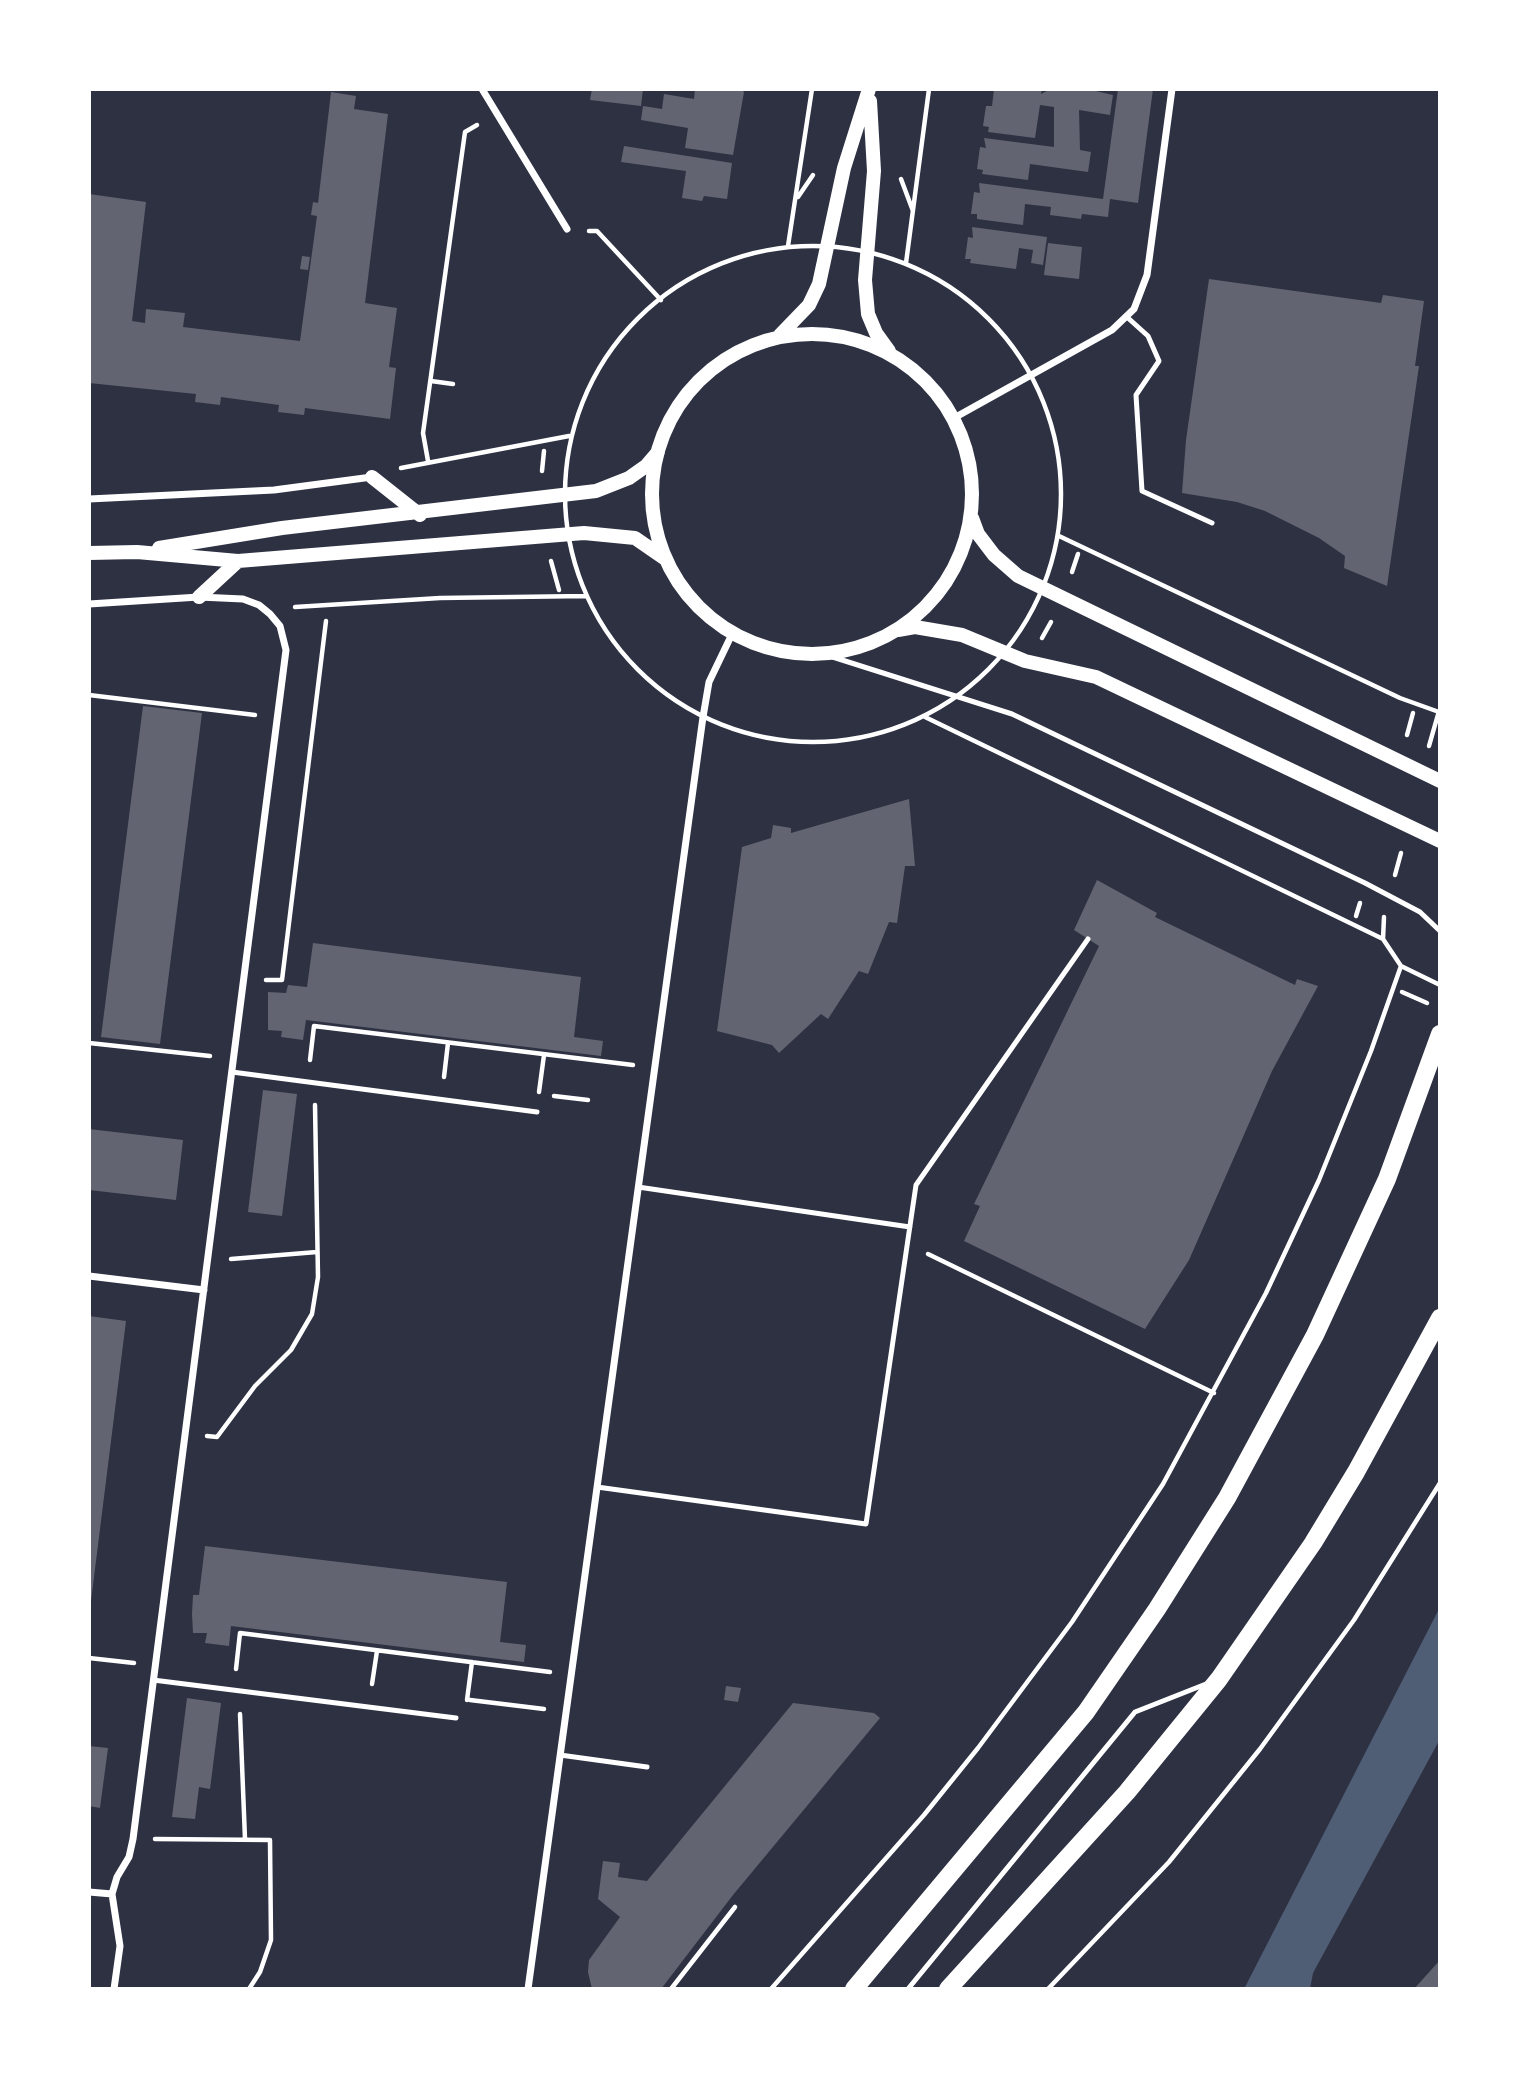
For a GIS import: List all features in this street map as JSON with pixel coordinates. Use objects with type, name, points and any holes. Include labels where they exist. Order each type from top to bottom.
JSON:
[{"type":"main road","points":[[777,339],[809,305],[819,284],[844,168],[869,91]]},
{"type":"main road","points":[[869,91],[874,171],[867,253],[868,314],[876,333],[892,355]]},
{"type":"main road","points":[[828,334],[866,342],[892,355],[930,384],[954,418],[967,451],[973,489],[969,528],[956,565],[935,597],[894,630],[873,642],[835,652],[796,653],[759,645],[733,632],[695,603],[668,561],[657,536],[652,498],[659,451],[669,423],[690,390],[718,364],[752,345],[790,335],[828,334]]},
{"type":"main road","points":[[137,552],[282,528],[420,515],[596,491],[629,478],[646,466],[659,451]]},
{"type":"main road","points":[[372,477],[420,515]]},
{"type":"main road","points":[[970,514],[978,534],[994,555],[1018,576],[1440,781]]},
{"type":"main road","points":[[89,553],[137,552],[238,561],[568,534],[616,534],[635,538],[668,561]]},
{"type":"main road","points":[[199,597],[238,561]]},
{"type":"main road","points":[[894,630],[915,627],[938,629],[962,635],[1003,652],[1096,677],[1440,841]]},
{"type":"main road","points":[[854,1989],[1086,1712],[1157,1609],[1227,1498],[1315,1335],[1387,1179],[1440,1034]]},
{"type":"main road","points":[[948,1989],[1127,1792],[1219,1679],[1314,1542],[1356,1472],[1440,1318]]},
{"type":"street","points":[[481,89],[567,229]]},
{"type":"street","points":[[954,418],[1112,330],[1128,317],[1140,300],[1147,275],[1172,89]]},
{"type":"street","points":[[89,499],[274,490],[372,477]]},
{"type":"street","points":[[89,604],[199,597],[243,599],[259,605],[270,614],[279,626],[286,650],[133,1839],[129,1857],[117,1877],[112,1894],[120,1946],[114,1989]]},
{"type":"street","points":[[528,1989],[703,718],[709,682],[733,632]]},
{"type":"street","points":[[89,1276],[204,1290]]},
{"type":"street","points":[[89,1892],[112,1894]]},
{"type":"lane","points":[[1128,317],[1148,336],[1159,360],[1136,395],[1142,491],[1212,523]]},
{"type":"lane","points":[[820,653],[1012,713],[1365,883],[1420,912],[1440,932]]},
{"type":"lane","points":[[597,1487],[866,1524],[916,1185],[1088,939]]},
{"type":"lane","points":[[232,1072],[537,1112]]},
{"type":"lane","points":[[638,1187],[910,1227]]},
{"type":"lane","points":[[153,1679],[456,1718]]},
{"type":"lane","points":[[908,1989],[1135,1712],[1219,1679]]},
{"type":"lane","points":[[560,1755],[647,1767]]},
{"type":"path","points":[[788,246],[812,89]]},
{"type":"path","points":[[906,264],[929,89]]},
{"type":"path","points":[[496,113],[466,132],[423,433],[428,461],[569,436]]},
{"type":"path","points":[[567,229],[597,231],[661,300]]},
{"type":"path","points":[[788,246],[828,248],[867,253],[906,264],[973,302],[1008,339],[1031,374],[1048,415],[1061,479],[1059,536],[1042,589],[1029,616],[1003,652],[960,696],[925,717],[881,733],[824,743],[775,740],[703,718],[659,690],[629,660],[586,596],[571,555],[565,496],[569,436],[604,365],[637,322],[690,279],[729,261],[788,246]]},
{"type":"path","points":[[431,381],[453,384]]},
{"type":"path","points":[[1059,536],[1400,698],[1439,711]]},
{"type":"path","points":[[550,557],[559,590]]},
{"type":"path","points":[[270,614],[293,607],[370,601],[586,596]]},
{"type":"path","points":[[1038,645],[1057,611]]},
{"type":"path","points":[[243,982],[282,979],[326,621]]},
{"type":"path","points":[[89,695],[277,718]]},
{"type":"path","points":[[1404,745],[1413,713]]},
{"type":"path","points":[[925,717],[1383,939],[1401,966],[1440,985]]},
{"type":"path","points":[[771,1989],[923,1815],[1072,1622],[1163,1484],[1266,1293],[1319,1180],[1371,1051],[1401,966]]},
{"type":"path","points":[[1402,992],[1427,1003]]},
{"type":"path","points":[[308,1082],[314,1027],[655,1068]]},
{"type":"path","points":[[89,1043],[233,1059]]},
{"type":"path","points":[[442,1100],[449,1043]]},
{"type":"path","points":[[537,1112],[544,1055]]},
{"type":"path","points":[[185,1433],[217,1437],[255,1386],[291,1350],[312,1314],[318,1278],[317,1083]]},
{"type":"path","points":[[908,1244],[1214,1393]]},
{"type":"path","points":[[208,1258],[237,1259],[317,1252]]},
{"type":"path","points":[[1048,1989],[1169,1862],[1253,1758],[1354,1620],[1440,1483]]},
{"type":"path","points":[[233,1690],[240,1633],[571,1675]]},
{"type":"path","points":[[369,1707],[377,1651]]},
{"type":"path","points":[[89,1658],[155,1666]]},
{"type":"path","points":[[456,1718],[467,1700],[472,1662]]},
{"type":"path","points":[[241,1691],[245,1839]]},
{"type":"path","points":[[133,1839],[270,1840],[273,1919],[266,1958],[248,1989]]},
{"type":"path","points":[[671,1989],[735,1907]]},
{"type":"water","points":[[1440,1607],[1440,1739],[1313,1973],[1310,1989],[1244,1989]]},
{"type":"building","points":[[592,89],[643,89],[641,106],[590,100]]},
{"type":"building","points":[[695,89],[741,89],[744,92],[733,155],[685,148],[688,128],[641,120],[643,106],[662,109],[664,94],[694,99]]},
{"type":"building","points":[[994,89],[1042,89],[1041,94],[1051,89],[1087,89],[1113,95],[1110,115],[1079,110],[1080,150],[1091,152],[1088,172],[1030,164],[1028,180],[982,174],[983,170],[977,169],[980,147],[986,148],[984,138],[1054,147],[1054,107],[1040,105],[1035,138],[988,132],[989,127],[983,126],[986,106],[992,106]]},
{"type":"building","points":[[1118,89],[1153,89],[1138,203],[1110,199],[1108,217],[1082,214],[1081,219],[1050,215],[1051,207],[1025,204],[1023,225],[977,219],[977,214],[971,214],[974,192],[980,193],[979,183],[1103,199]]},
{"type":"building","points":[[331,92],[356,96],[354,109],[388,114],[365,303],[397,308],[389,367],[396,368],[390,419],[305,408],[304,415],[278,412],[279,405],[221,397],[220,405],[195,402],[196,394],[89,383],[89,194],[146,202],[132,321],[145,323],[146,309],[185,313],[183,327],[300,341],[317,216],[311,215],[313,202],[318,203]]},
{"type":"building","points":[[624,146],[732,163],[727,199],[704,196],[702,201],[682,198],[686,171],[621,162]]},
{"type":"building","points":[[972,227],[1047,237],[1043,265],[1031,263],[1033,250],[1019,248],[1016,269],[970,263],[971,259],[965,259],[968,237],[973,238]]},
{"type":"building","points":[[1048,243],[1082,247],[1079,279],[1044,275]]},
{"type":"building","points":[[302,256],[310,257],[308,270],[300,269]]},
{"type":"building","points":[[1209,279],[1381,303],[1383,295],[1424,301],[1415,366],[1419,366],[1387,586],[1344,568],[1345,556],[1319,538],[1265,511],[1237,502],[1182,493],[1186,440]]},
{"type":"building","points":[[143,706],[202,713],[160,1044],[101,1037]]},
{"type":"building","points":[[909,799],[915,866],[905,866],[897,923],[889,922],[868,974],[859,971],[828,1019],[821,1014],[779,1053],[772,1045],[717,1031],[742,847],[771,838],[773,825],[791,828],[791,833]]},
{"type":"building","points":[[1097,880],[1157,913],[1155,917],[1295,985],[1297,979],[1318,986],[1272,1071],[1189,1260],[1145,1329],[964,1241],[980,1206],[974,1204],[1099,946],[1074,930]]},
{"type":"building","points":[[313,943],[581,977],[574,1037],[603,1041],[601,1056],[306,1020],[303,1040],[281,1037],[282,1031],[268,1030],[268,992],[286,993],[288,985],[307,987]]},
{"type":"building","points":[[263,1090],[297,1094],[282,1216],[248,1212]]},
{"type":"building","points":[[89,1129],[183,1140],[176,1200],[89,1190]]},
{"type":"building","points":[[89,1316],[126,1321],[91,1601],[89,1601]]},
{"type":"building","points":[[205,1546],[507,1582],[500,1642],[526,1645],[524,1662],[231,1626],[229,1646],[205,1643],[207,1633],[193,1633],[192,1614],[193,1595],[199,1595]]},
{"type":"building","points":[[726,1686],[741,1688],[738,1702],[724,1700]]},
{"type":"building","points":[[187,1698],[221,1703],[210,1789],[199,1787],[195,1819],[172,1817]]},
{"type":"building","points":[[793,1703],[874,1713],[880,1718],[733,1895],[661,1989],[592,1989],[588,1972],[589,1960],[620,1917],[598,1899],[603,1861],[620,1863],[618,1877],[647,1881]]},
{"type":"building","points":[[89,1746],[108,1748],[100,1808],[89,1806]]},
{"type":"building","points":[[1440,1960],[1440,1989],[1414,1989]]}]
